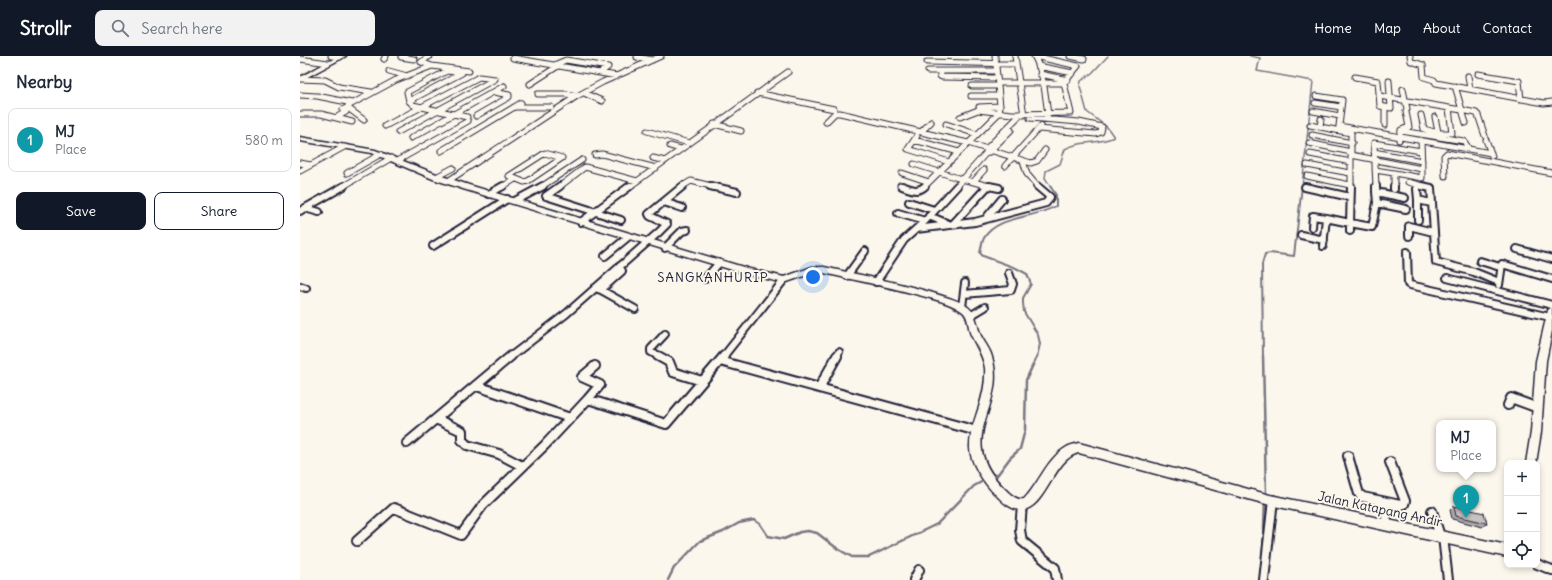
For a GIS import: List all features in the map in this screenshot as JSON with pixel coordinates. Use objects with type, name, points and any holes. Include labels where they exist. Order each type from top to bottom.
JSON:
[{"type":"street","points":[[331,56],[342,57]]},
{"type":"street","points":[[402,56],[401,57],[414,59]]},
{"type":"street","points":[[430,56],[421,62],[432,66],[470,70]]},
{"type":"street","points":[[530,84],[556,65],[576,56]]},
{"type":"street","points":[[448,181],[577,96],[661,56]]},
{"type":"street","points":[[900,185],[919,191],[999,113],[1000,106],[995,56]]},
{"type":"street","points":[[1015,56],[1020,83],[1022,115]]},
{"type":"street","points":[[1005,166],[1039,129],[1046,120],[1048,114],[1043,83],[1035,56],[1078,66]]},
{"type":"street","points":[[1070,56],[1086,57]]},
{"type":"street","points":[[1410,56],[1411,61],[1423,65],[1424,77],[1434,80],[1436,83],[1544,103],[1552,102]]},
{"type":"street","points":[[300,79],[342,57]]},
{"type":"street","points":[[940,71],[940,76],[942,77],[998,82],[1043,83],[1066,81],[1086,57]]},
{"type":"street","points":[[513,58],[617,76]]},
{"type":"street","points":[[637,58],[653,60]]},
{"type":"street","points":[[300,59],[328,63]]},
{"type":"street","points":[[566,60],[608,67],[600,73]]},
{"type":"street","points":[[927,62],[1016,64]]},
{"type":"street","points":[[337,117],[345,112],[343,110],[352,103],[372,92],[432,66]]},
{"type":"street","points":[[1038,66],[1073,73]]},
{"type":"street","points":[[390,71],[407,76]]},
{"type":"street","points":[[409,101],[463,74],[447,71],[407,92],[409,101],[411,104],[454,114],[468,119]]},
{"type":"street","points":[[928,71],[996,71]]},
{"type":"street","points":[[581,222],[714,124],[788,72]]},
{"type":"street","points":[[1040,74],[1066,81]]},
{"type":"street","points":[[1478,74],[1519,81],[1521,99]]},
{"type":"street","points":[[1468,76],[1470,89]]},
{"type":"street","points":[[385,126],[478,77],[495,79],[398,132]]},
{"type":"street","points":[[1355,77],[1378,81],[1380,106],[1385,108],[1392,108],[1389,81]]},
{"type":"street","points":[[1447,78],[1448,85]]},
{"type":"street","points":[[300,79],[325,80],[339,87],[372,92]]},
{"type":"street","points":[[878,283],[909,240],[908,238],[1022,115],[1072,113],[1066,81]]},
{"type":"street","points":[[972,86],[998,82]]},
{"type":"street","points":[[411,138],[504,86]]},
{"type":"street","points":[[1455,86],[1466,123]]},
{"type":"street","points":[[1401,148],[1399,137],[1401,129],[1409,126],[1406,100],[1403,89]]},
{"type":"street","points":[[476,118],[509,97],[508,95],[494,92]]},
{"type":"street","points":[[584,92],[602,101]]},
{"type":"street","points":[[758,93],[834,109]]},
{"type":"street","points":[[538,94],[566,94],[577,96]]},
{"type":"street","points":[[300,95],[317,96],[352,103]]},
{"type":"street","points":[[971,96],[999,96]]},
{"type":"street","points":[[1316,96],[1342,100],[1340,107],[1339,128]]},
{"type":"street","points":[[1379,96],[1476,113],[1494,162]]},
{"type":"street","points":[[441,152],[522,103]]},
{"type":"street","points":[[1315,103],[1340,107]]},
{"type":"street","points":[[1423,103],[1424,129],[1438,132],[1452,133],[1449,108]]},
{"type":"street","points":[[514,107],[551,106]]},
{"type":"street","points":[[975,106],[1000,106]]},
{"type":"street","points":[[348,107],[364,120]]},
{"type":"street","points":[[1384,135],[1385,108]]},
{"type":"street","points":[[960,117],[978,110],[1022,115],[1046,120],[1100,125],[1102,127],[1102,132],[1096,134],[1039,129]]},
{"type":"street","points":[[1313,111],[1340,116]]},
{"type":"street","points":[[300,114],[313,113],[337,117],[352,122]]},
{"type":"street","points":[[826,122],[834,114],[838,113],[968,142],[988,151],[1023,161],[1036,162],[1045,150]]},
{"type":"street","points":[[303,209],[394,160],[420,148],[468,119],[476,118],[489,122]]},
{"type":"street","points":[[1435,118],[1438,132]]},
{"type":"street","points":[[1320,127],[1321,119]]},
{"type":"street","points":[[922,131],[931,122]]},
{"type":"street","points":[[714,124],[740,131]]},
{"type":"street","points":[[946,124],[976,134]]},
{"type":"street","points":[[1363,124],[1364,131]]},
{"type":"street","points":[[1310,125],[1364,131],[1491,153]]},
{"type":"street","points":[[1339,128],[1352,133],[1350,231]]},
{"type":"street","points":[[647,131],[689,143]]},
{"type":"street","points":[[1401,131],[1464,141],[1469,149]]},
{"type":"street","points":[[1312,134],[1352,142]]},
{"type":"street","points":[[949,162],[908,149],[916,138],[959,152]]},
{"type":"street","points":[[300,139],[344,148],[366,149],[448,181],[628,237],[749,272],[784,280],[817,270],[824,270],[932,296],[962,307],[970,316],[975,334],[984,349],[990,365],[989,394],[977,431],[975,452],[982,467],[1002,494],[1022,505],[1020,530],[1022,541],[1055,568],[1057,580]]},
{"type":"street","points":[[1375,170],[1422,178],[1421,140]]},
{"type":"street","points":[[1312,227],[1313,216],[1372,227],[1377,203],[1374,141],[1401,148],[1421,151]]},
{"type":"street","points":[[1309,143],[1374,160],[1422,169]]},
{"type":"street","points":[[670,146],[681,149]]},
{"type":"street","points":[[300,171],[344,148]]},
{"type":"street","points":[[1374,152],[1422,161]]},
{"type":"street","points":[[489,194],[512,180],[524,182],[529,181],[562,157],[545,153],[509,176],[512,180]]},
{"type":"street","points":[[347,173],[381,154]]},
{"type":"street","points":[[596,155],[602,154],[656,168]]},
{"type":"street","points":[[1310,154],[1351,162]]},
{"type":"street","points":[[1445,176],[1445,154],[1552,173]]},
{"type":"street","points":[[653,158],[665,161]]},
{"type":"street","points":[[433,246],[511,200],[555,179],[582,160]]},
{"type":"street","points":[[916,229],[975,222],[1042,205],[1050,200],[1049,196],[1030,180],[1023,161]]},
{"type":"street","points":[[300,163],[311,165]]},
{"type":"street","points":[[914,164],[999,188]]},
{"type":"street","points":[[1307,166],[1350,173]]},
{"type":"street","points":[[621,220],[546,196],[585,167],[638,181]]},
{"type":"street","points":[[436,177],[453,168]]},
{"type":"street","points":[[974,181],[984,170]]},
{"type":"street","points":[[902,173],[929,182]]},
{"type":"street","points":[[1394,174],[1394,189]]},
{"type":"street","points":[[1307,176],[1350,185]]},
{"type":"street","points":[[407,443],[526,344],[598,289],[621,268],[646,242],[667,224],[649,215],[689,181],[737,192]]},
{"type":"street","points":[[1408,182],[1431,188],[1436,262],[1474,272],[1499,285],[1500,267]]},
{"type":"street","points":[[1306,187],[1350,197]]},
{"type":"street","points":[[952,225],[986,188]]},
{"type":"street","points":[[1417,189],[1418,220]]},
{"type":"street","points":[[1376,192],[1405,198]]},
{"type":"street","points":[[986,218],[1002,199]]},
{"type":"street","points":[[1418,200],[1431,203]]},
{"type":"street","points":[[664,202],[682,208]]},
{"type":"street","points":[[909,202],[934,210]]},
{"type":"street","points":[[1377,203],[1406,209]]},
{"type":"street","points":[[303,209],[319,212]]},
{"type":"street","points":[[898,213],[927,218],[952,225]]},
{"type":"street","points":[[1301,235],[1324,243],[1326,218]]},
{"type":"street","points":[[1409,236],[1409,226],[1433,232]]},
{"type":"street","points":[[665,248],[682,231],[687,230]]},
{"type":"street","points":[[605,256],[628,237]]},
{"type":"street","points":[[1517,249],[1552,259]]},
{"type":"street","points":[[848,276],[865,251]]},
{"type":"street","points":[[1407,252],[1408,283],[1410,285],[1551,314],[1541,361],[1536,432],[1531,460]]},
{"type":"street","points":[[1480,261],[1500,267],[1502,264],[1508,265],[1552,279]]},
{"type":"street","points":[[705,279],[719,263]]},
{"type":"street","points":[[964,294],[1011,290],[1014,288],[1009,273]]},
{"type":"street","points":[[1447,278],[1552,305]]},
{"type":"street","points":[[588,399],[666,424],[720,361],[784,280]]},
{"type":"street","points":[[962,307],[965,283]]},
{"type":"street","points":[[598,289],[635,309]]},
{"type":"street","points":[[970,316],[985,307]]},
{"type":"street","points":[[665,334],[651,349],[651,352],[669,362],[673,372],[702,381]]},
{"type":"street","points":[[819,388],[839,352]]},
{"type":"street","points":[[720,361],[977,431]]},
{"type":"street","points":[[357,541],[394,508],[461,535],[483,505],[570,418],[600,385],[582,377],[595,366]]},
{"type":"street","points":[[477,386],[570,418]]},
{"type":"street","points":[[1508,405],[1511,398],[1538,408]]},
{"type":"street","points":[[436,419],[462,431],[462,440],[467,445],[499,454],[522,466]]},
{"type":"street","name":"Jalan Katapang Andir","points":[[1022,505],[1026,504],[1034,496],[1062,456],[1071,448],[1075,447],[1269,499],[1504,550]]},
{"type":"street","points":[[1348,456],[1360,496],[1400,505],[1404,504],[1405,502],[1390,462]]},
{"type":"street","points":[[1264,580],[1269,499]]},
{"type":"street","points":[[1382,501],[1388,525]]},
{"type":"street","points":[[1432,511],[1441,536],[1448,580]]},
{"type":"street","points":[[1540,565],[1552,570]]},
{"type":"street","points":[[914,580],[919,570]]},
{"type":"building","points":[[1454,506],[1484,513],[1487,523],[1456,516]]},
{"type":"waterway","points":[[1051,187],[1045,178],[1046,171],[1060,164],[1065,149],[1077,144],[1102,141],[1114,137],[1107,127],[1087,112],[1080,86],[1081,81],[1092,73],[1108,56]]},
{"type":"waterway","points":[[1250,56],[1260,58],[1257,71],[1313,81],[1302,187]]},
{"type":"waterway","points":[[1037,357],[1040,344],[1038,335],[1024,312],[1023,298],[1031,284],[1027,274],[1016,268],[983,256],[980,253],[984,238],[998,225],[1056,206],[1056,195],[1050,186]]},
{"type":"waterway","points":[[1263,357],[1262,264],[1265,254],[1270,253],[1294,256],[1302,186]]},
{"type":"waterway","points":[[993,476],[997,474],[995,478],[1010,458],[1020,449],[1025,430],[1026,380],[1037,356]]},
{"type":"waterway","points":[[1263,356],[1266,495]]},
{"type":"waterway","points":[[668,580],[674,568],[700,541],[723,532],[739,523],[754,520],[760,524],[768,536],[784,539],[800,532],[808,531],[817,533],[838,549],[852,557],[869,557],[937,524],[974,486],[985,480]]},
{"type":"waterway","points":[[1263,553],[1265,501]]},
{"type":"place","name":"MJ","points":[[1466,518]]},
{"type":"district","name":"SANGKANHURIP","points":[[713,277]]}]
